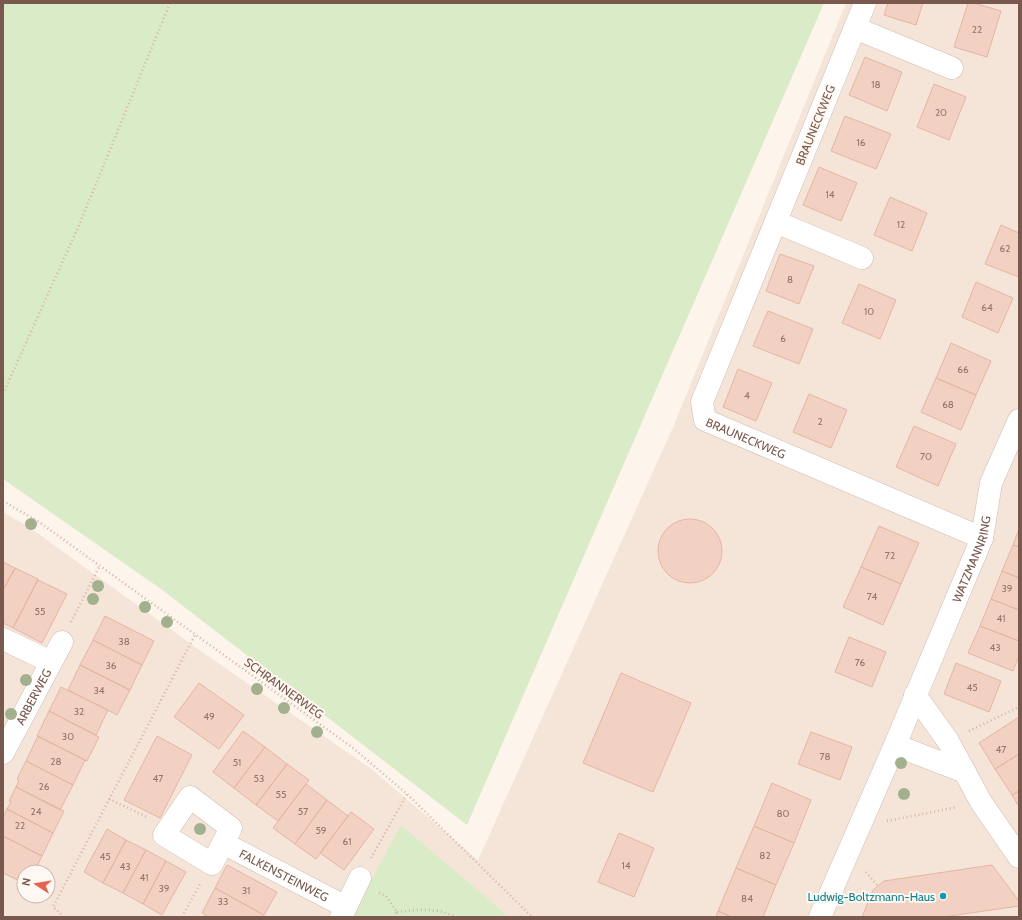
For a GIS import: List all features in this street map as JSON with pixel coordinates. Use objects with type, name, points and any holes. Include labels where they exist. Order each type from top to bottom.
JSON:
[{"type":"street","name":"BRAUNECKWEG","points":[[865,3],[702,402],[705,420],[982,538]]},
{"type":"street","points":[[855,28],[952,68]]},
{"type":"street","points":[[776,222],[862,258]]},
{"type":"street","name":"WATZMANNRING","points":[[820,917],[860,827],[982,538],[992,483],[1019,420]]},
{"type":"street","name":"ARBERWEG","points":[[3,639],[51,662]]},
{"type":"street","name":"ARBERWEG","points":[[3,753],[62,642]]},
{"type":"street","points":[[915,695],[948,741],[981,802],[1019,857]]},
{"type":"street","points":[[895,745],[965,772]]},
{"type":"street","points":[[190,797],[231,828],[224,843],[212,864],[164,835],[190,797]]},
{"type":"street","name":"FALKENSTEINWEG","points":[[224,843],[343,912],[360,878]]},
{"type":"path","points":[[3,394],[80,223],[170,3]]},
{"type":"path","name":"SCHRANNERWEG","points":[[3,501],[38,522],[353,748],[407,794],[532,917]]},
{"type":"path","points":[[62,642],[99,567]]},
{"type":"path","points":[[64,917],[53,907],[194,635]]},
{"type":"path","points":[[948,741],[1019,707]]},
{"type":"path","points":[[360,878],[407,794]]},
{"type":"path","points":[[110,799],[169,827]]},
{"type":"path","points":[[860,827],[981,802]]},
{"type":"path","points":[[182,917],[212,864]]},
{"type":"path","points":[[394,917],[397,912],[422,910],[447,912],[455,917]]},
{"type":"shaded area","points":[[846,3],[1019,3],[1019,917],[3,917],[3,512],[29,527],[198,649],[370,768],[478,860],[674,425]]},
{"type":"green space","points":[[3,3],[824,3],[467,825],[161,589],[3,479]]},
{"type":"green space","points":[[401,825],[509,917],[354,917],[368,890],[364,893]]},
{"type":"building","points":[[888,3],[923,3],[916,25],[884,15]]},
{"type":"building","points":[[968,3],[974,3],[1001,11],[987,57],[954,47]]},
{"type":"building","points":[[865,57],[902,72],[887,111],[849,95]]},
{"type":"building","points":[[934,84],[966,97],[949,140],[917,127]]},
{"type":"building","points":[[845,116],[891,134],[876,169],[831,151]]},
{"type":"building","points":[[819,167],[857,183],[841,221],[803,205]]},
{"type":"building","points":[[890,197],[927,213],[912,251],[874,235]]},
{"type":"building","points":[[1001,225],[1019,233],[1019,277],[985,264]]},
{"type":"building","points":[[780,254],[814,266],[799,304],[766,291]]},
{"type":"building","points":[[976,282],[1013,298],[998,333],[962,317]]},
{"type":"building","points":[[859,284],[896,300],[880,339],[842,323]]},
{"type":"building","points":[[768,311],[813,329],[799,364],[753,346]]},
{"type":"building","points":[[951,343],[991,361],[976,395],[936,378]]},
{"type":"building","points":[[738,369],[772,383],[756,421],[723,407]]},
{"type":"building","points":[[936,378],[976,395],[961,430],[921,412]]},
{"type":"building","points":[[809,394],[847,410],[831,448],[793,432]]},
{"type":"building","points":[[914,426],[956,444],[938,486],[896,467]]},
{"type":"building","points":[[684,519],[696,519],[713,528],[720,539],[722,551],[720,563],[713,574],[696,583],[684,583],[672,578],[663,569],[658,557],[658,545],[663,533],[672,524]]},
{"type":"building","points":[[879,526],[919,543],[901,584],[861,567]]},
{"type":"building","points":[[1019,529],[1019,547],[1013,545]]},
{"type":"building","points":[[1013,545],[1019,547],[1019,578],[1002,571]]},
{"type":"building","points":[[3,562],[15,568],[3,590]]},
{"type":"building","points":[[861,567],[901,584],[883,625],[843,607]]},
{"type":"building","points":[[15,568],[38,579],[13,628],[3,623],[3,590]]},
{"type":"building","points":[[1002,571],[1019,578],[1019,610],[991,599]]},
{"type":"building","points":[[38,580],[67,594],[42,643],[13,628]]},
{"type":"building","points":[[991,599],[1019,610],[1019,641],[980,626]]},
{"type":"building","points":[[105,616],[154,641],[142,665],[93,640]]},
{"type":"building","points":[[980,626],[1019,641],[1019,656],[1013,671],[968,653]]},
{"type":"building","points":[[849,637],[886,652],[872,687],[835,672]]},
{"type":"building","points":[[93,640],[142,665],[130,690],[80,665]]},
{"type":"building","points":[[956,663],[1001,681],[989,712],[944,694]]},
{"type":"building","points":[[80,665],[130,690],[117,715],[68,690]]},
{"type":"building","points":[[621,673],[691,703],[653,792],[583,763]]},
{"type":"building","points":[[199,683],[244,715],[219,749],[174,717]]},
{"type":"building","points":[[61,687],[108,710],[96,735],[49,711]]},
{"type":"building","points":[[49,711],[99,737],[87,761],[37,736]]},
{"type":"building","points":[[1019,717],[1019,754],[995,769],[979,743]]},
{"type":"building","points":[[243,731],[265,747],[234,788],[213,772]]},
{"type":"building","points":[[811,732],[852,747],[840,780],[798,764]]},
{"type":"building","points":[[38,736],[85,760],[73,785],[26,761]]},
{"type":"building","points":[[157,736],[192,755],[160,818],[124,800]]},
{"type":"building","points":[[265,747],[287,764],[256,805],[234,788]]},
{"type":"building","points":[[1019,754],[1019,791],[1012,795],[995,769]]},
{"type":"building","points":[[26,761],[73,785],[60,810],[16,787],[19,780],[17,779]]},
{"type":"building","points":[[287,764],[309,780],[278,821],[256,805]]},
{"type":"building","points":[[772,783],[811,800],[794,843],[754,826]]},
{"type":"building","points":[[306,784],[327,800],[295,844],[273,828]]},
{"type":"building","points":[[16,787],[64,811],[53,833],[7,809]]},
{"type":"building","points":[[1019,791],[1019,807],[1012,795]]},
{"type":"building","points":[[327,800],[348,816],[316,859],[295,844]]},
{"type":"building","points":[[7,809],[53,833],[42,856],[3,836],[3,817]]},
{"type":"building","points":[[351,812],[374,829],[344,870],[320,853]]},
{"type":"building","points":[[754,826],[794,843],[776,885],[736,868]]},
{"type":"building","points":[[107,829],[126,840],[103,883],[84,872]]},
{"type":"building","points":[[619,833],[654,848],[634,897],[598,882]]},
{"type":"building","points":[[3,836],[42,856],[38,864],[16,864],[16,879],[3,873]]},
{"type":"building","points":[[126,840],[146,850],[123,893],[103,883]]},
{"type":"building","points":[[146,850],[166,861],[143,904],[123,893]]},
{"type":"building","points":[[166,861],[186,872],[162,915],[143,904]]},
{"type":"building","points":[[227,865],[277,892],[264,915],[215,888]]},
{"type":"building","name":"Ludwig-Boltzmann-Haus","points":[[992,865],[1019,901],[1019,906],[943,917],[862,917],[873,890],[884,881]]},
{"type":"building","points":[[736,868],[776,885],[763,917],[732,917],[718,911]]},
{"type":"building","points":[[215,888],[264,915],[263,917],[208,917],[202,913]]},
{"type":"building","points":[[718,911],[732,917],[716,917]]},
{"type":"place","name":"Ludwig-Boltzmann-Haus","points":[[943,896]]}]
